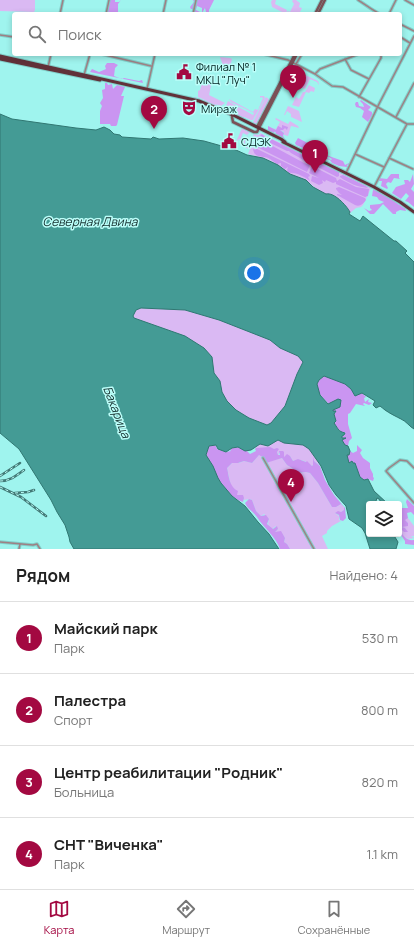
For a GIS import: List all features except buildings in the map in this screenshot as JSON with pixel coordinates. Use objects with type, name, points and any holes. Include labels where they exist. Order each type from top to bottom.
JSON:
[{"type":"main road","points":[[317,12],[324,0]]},
{"type":"main road","points":[[232,117],[233,122],[257,132],[295,56]]},
{"type":"main road","points":[[0,58],[199,101],[374,187],[414,212]]},
{"type":"main road","points":[[228,114],[258,129]]},
{"type":"street","points":[[60,12],[63,0]]},
{"type":"street","points":[[106,12],[109,0]]},
{"type":"street","points":[[163,12],[166,0]]},
{"type":"street","points":[[193,12],[196,0]]},
{"type":"street","points":[[358,0],[376,12]]},
{"type":"street","points":[[390,12],[396,0]]},
{"type":"street","points":[[405,0],[414,5]]},
{"type":"street","points":[[402,25],[414,32]]},
{"type":"street","points":[[0,35],[12,38]]},
{"type":"street","points":[[346,173],[414,36]]},
{"type":"street","points":[[402,38],[410,43]]},
{"type":"street","points":[[48,68],[51,56]]},
{"type":"street","points":[[84,75],[89,56]]},
{"type":"street","points":[[109,56],[151,66]]},
{"type":"street","points":[[147,89],[154,56]]},
{"type":"street","points":[[270,56],[292,62],[315,74],[332,86],[343,87],[408,124],[414,124]]},
{"type":"street","points":[[296,64],[301,56]]},
{"type":"street","points":[[315,74],[320,69],[353,56]]},
{"type":"street","points":[[359,97],[381,56]]},
{"type":"street","points":[[345,59],[351,70],[369,79]]},
{"type":"street","points":[[396,117],[414,82]]},
{"type":"street","points":[[374,187],[408,124]]},
{"type":"street","points":[[355,154],[384,168]]},
{"type":"street","points":[[389,158],[413,169]]},
{"type":"street","points":[[263,458],[314,549]]},
{"type":"street","points":[[414,468],[407,461],[400,460],[386,471],[414,503]]},
{"type":"street","points":[[0,542],[33,545],[37,544],[40,549]]},
{"type":"street","points":[[19,549],[20,544]]},
{"type":"shaded area","points":[[0,0],[35,0],[35,10],[34,12],[0,11]]},
{"type":"shaded area","points":[[110,0],[119,2],[121,0],[118,4],[118,12],[107,12]]},
{"type":"shaded area","points":[[193,0],[214,0],[209,12],[206,12],[205,8],[202,12],[202,8],[197,6],[196,10],[200,12],[195,12],[194,9],[191,9],[190,7],[194,2]]},
{"type":"shaded area","points":[[272,0],[276,0],[275,4],[287,10],[286,12],[282,12],[272,7]]},
{"type":"shaded area","points":[[293,0],[300,3],[299,7],[302,8],[300,12],[290,12],[294,4],[292,1]]},
{"type":"shaded area","points":[[220,57],[232,59],[229,71],[227,71],[226,74]]},
{"type":"shaded area","points":[[107,63],[114,63],[118,65],[115,68],[114,76],[120,78],[90,72],[92,69],[99,72],[106,69],[105,66]]},
{"type":"shaded area","points":[[303,74],[318,81],[319,85],[317,82],[310,79],[305,89],[295,85],[300,76]]},
{"type":"shaded area","points":[[204,75],[206,76],[205,79],[212,81],[209,95],[225,103],[221,106],[215,104],[222,109],[202,100],[190,97],[195,97],[210,102],[198,97],[198,91],[200,90]]},
{"type":"shaded area","points":[[123,79],[142,80],[143,83]]},
{"type":"shaded area","points":[[105,83],[108,85],[112,84],[113,89],[117,85],[125,87],[121,96],[124,96],[116,126],[111,126],[110,124],[100,124],[100,111],[102,106],[100,103],[103,98],[102,90],[105,89]]},
{"type":"shaded area","points":[[309,85],[315,88],[314,92],[306,92],[299,107],[292,105],[296,97],[299,99]]},
{"type":"shaded area","points":[[260,96],[264,96],[265,98],[253,120],[244,117],[244,119],[225,108],[228,101],[253,115],[254,113],[231,102],[229,99],[253,112],[255,109],[258,110],[263,98],[260,98]]},
{"type":"shaded area","points":[[266,97],[270,100],[258,123],[256,124],[253,122]]},
{"type":"shaded area","points":[[361,100],[371,107],[368,110],[372,112],[372,115],[368,122],[362,117],[364,111],[356,107],[355,104],[358,102],[359,106],[364,107],[360,101]]},
{"type":"shaded area","points":[[288,106],[299,111],[302,122],[291,117],[291,114],[287,111],[284,115]]},
{"type":"shaded area","points":[[276,118],[288,124],[290,121],[299,128],[291,126],[288,136],[284,135],[284,132],[280,130],[284,129],[283,126],[282,128],[278,127],[276,130],[272,128],[276,129],[280,122],[275,119]]},
{"type":"shaded area","points":[[282,125],[288,127],[287,130],[285,128],[280,130],[284,133],[283,136],[285,139],[276,134],[275,131],[274,133],[268,131],[268,126],[276,130],[278,126],[282,128]]},
{"type":"shaded area","points":[[242,128],[250,132],[247,135],[243,133],[241,138],[244,140],[248,135],[245,142],[246,146],[250,147],[256,138],[253,136],[254,134],[259,135],[260,133],[371,188],[363,205],[350,213],[345,205],[331,194],[320,192],[306,180],[290,174],[269,160],[248,154],[250,149],[246,148],[242,141],[239,139],[236,142]]},
{"type":"shaded area","points":[[262,134],[266,138],[271,139],[311,159],[313,161],[312,163],[309,163],[289,151],[262,139],[260,136]]},
{"type":"shaded area","points":[[298,138],[321,150],[321,152],[314,153],[296,145],[295,143]]},
{"type":"shaded area","points":[[260,139],[262,142],[265,142],[262,143],[261,146],[267,143],[310,165],[307,172],[257,147]]},
{"type":"shaded area","points":[[255,148],[309,174],[310,176],[308,177],[310,181],[300,175],[289,173],[287,170],[288,167],[285,169],[281,166],[281,163],[277,164],[268,158],[257,155],[254,153],[253,149],[256,150]]},
{"type":"shaded area","points":[[323,153],[325,155],[323,156],[331,160],[332,159],[326,155],[343,161],[345,165],[350,164],[347,165],[347,167],[339,166],[332,163],[330,160],[320,157]]},
{"type":"shaded area","points":[[315,161],[339,172],[339,176],[337,177],[314,165],[313,162]]},
{"type":"shaded area","points":[[312,166],[336,178],[337,181],[340,179],[356,187],[369,189],[368,196],[365,197],[336,184],[336,182],[333,183],[326,180],[325,182],[322,180],[323,183],[319,185],[311,181],[312,176],[319,178],[309,173]]},
{"type":"shaded area","points":[[391,174],[399,174],[400,179],[394,178],[391,183],[388,182],[386,184],[387,189],[381,186],[382,181],[378,181],[379,178],[387,179]]},
{"type":"shaded area","points":[[413,174],[414,184],[411,189],[414,192],[414,207],[405,201],[409,196],[406,193],[401,199],[392,193],[396,187],[405,184],[404,180],[408,180],[410,182]]},
{"type":"shaded area","points":[[343,175],[368,188],[357,186],[346,181],[340,177]]},
{"type":"shaded area","points":[[339,187],[365,198],[366,200],[361,205],[355,205],[337,195],[342,195],[336,189]]},
{"type":"shaded area","points":[[373,190],[381,192],[405,208],[406,211],[400,210],[396,212],[396,214],[393,214],[383,204],[374,214],[370,214],[364,208],[369,211],[372,210],[370,205],[384,202],[379,200],[377,197],[372,196]]},
{"type":"shaded area","points":[[141,308],[185,310],[219,320],[270,340],[280,348],[298,356],[303,362],[285,406],[271,424],[267,425],[249,418],[236,410],[227,401],[222,392],[220,381],[214,373],[212,357],[204,348],[185,336],[134,318],[133,316],[136,310]]},
{"type":"shaded area","points":[[323,376],[345,384],[351,389],[355,396],[362,393],[366,397],[364,398],[365,402],[369,399],[368,402],[372,403],[369,405],[364,403],[363,404],[365,406],[356,404],[348,414],[348,424],[352,438],[349,441],[348,446],[345,445],[342,440],[346,438],[343,438],[342,436],[344,436],[345,432],[341,433],[340,430],[337,430],[334,423],[336,422],[334,414],[336,411],[333,412],[333,410],[340,407],[341,400],[338,399],[329,404],[318,391],[317,384]]},
{"type":"shaded area","points":[[278,440],[304,445],[314,454],[321,466],[314,461],[314,459],[312,466],[303,460],[293,461],[290,456],[284,457],[283,451],[279,451],[279,456],[277,452],[278,450],[255,448],[260,444],[268,446]]},
{"type":"shaded area","points":[[214,445],[217,449],[226,452],[231,451],[230,450],[232,448],[239,447],[250,454],[256,451],[256,448],[277,448],[279,449],[277,452],[278,455],[280,455],[279,451],[283,451],[284,457],[287,454],[293,461],[298,459],[307,461],[312,466],[313,457],[314,461],[320,466],[325,480],[334,495],[345,508],[346,518],[343,521],[340,520],[339,515],[335,513],[344,510],[344,507],[341,504],[336,507],[332,507],[318,483],[310,473],[296,473],[282,458],[266,463],[264,458],[259,455],[252,463],[244,461],[232,463],[227,468],[230,481],[233,487],[238,491],[237,495],[243,495],[244,498],[243,502],[238,500],[232,496],[218,479],[213,466],[206,455],[209,446]]},
{"type":"shaded area","points":[[357,445],[362,450],[360,453],[363,458],[370,463],[370,468],[374,478],[373,481],[368,479],[363,480],[360,477],[355,463],[352,461],[349,463],[346,457],[349,455],[350,451],[353,453],[357,451]]},
{"type":"shaded area","points":[[259,455],[270,461],[282,458],[287,465],[298,473],[310,473],[318,483],[332,507],[336,507],[341,504],[344,507],[344,510],[341,512],[335,513],[339,516],[339,520],[341,521],[332,526],[327,533],[322,536],[328,549],[290,549],[284,542],[285,538],[281,532],[275,532],[278,529],[276,526],[272,529],[268,524],[269,519],[264,514],[261,516],[256,511],[252,500],[244,500],[244,498],[240,495],[237,495],[236,491],[231,486],[227,468],[233,462],[239,463],[244,461],[252,463]]},
{"type":"shaded area","points":[[249,499],[252,500],[256,511],[261,516],[266,515],[269,519],[267,524],[273,529],[277,526],[278,529],[275,532],[281,531],[285,538],[284,542],[290,549],[280,549],[273,536],[246,505],[245,503]]},
{"type":"shaded area","points":[[407,499],[414,506],[414,515],[411,512],[407,513],[408,518],[405,520],[408,523],[408,526],[402,527],[402,508],[408,508],[406,502]]},
{"type":"shaded area","points":[[408,518],[414,526],[414,536],[411,536],[414,538],[408,539],[403,536],[402,530],[404,532],[406,529],[402,527],[408,523],[404,520]]},
{"type":"shaded area","points":[[402,527],[408,532],[404,532],[402,530]]},
{"type":"shaded area","points":[[402,533],[406,538],[414,540],[414,545],[405,544],[402,536]]},
{"type":"water","points":[[0,114],[12,119],[76,128],[96,130],[104,127],[114,134],[122,137],[151,139],[153,137],[159,139],[183,138],[204,141],[236,150],[247,155],[263,158],[278,165],[290,174],[306,180],[313,187],[326,194],[336,197],[348,209],[350,212],[349,214],[360,221],[363,216],[394,241],[396,241],[407,251],[405,253],[414,262],[414,429],[403,420],[384,410],[380,406],[376,408],[373,405],[375,401],[362,393],[355,396],[351,389],[345,384],[324,376],[317,384],[320,395],[328,404],[338,399],[341,400],[340,407],[333,410],[336,411],[334,414],[336,421],[334,423],[340,431],[345,433],[342,438],[346,438],[342,440],[345,445],[348,446],[350,451],[349,455],[347,455],[349,463],[352,461],[355,463],[360,477],[364,480],[368,479],[374,491],[385,501],[380,501],[377,498],[376,501],[366,501],[366,536],[362,528],[349,519],[346,506],[329,485],[321,466],[309,449],[303,445],[284,443],[278,440],[268,446],[260,444],[251,450],[245,451],[238,447],[232,448],[226,452],[218,449],[216,445],[209,446],[206,455],[221,483],[232,496],[245,506],[269,534],[279,549],[74,549],[70,542],[65,525],[19,449],[0,433]],"holes":[[[141,308],[185,310],[219,320],[270,340],[280,348],[298,356],[303,362],[285,406],[271,423],[267,425],[249,418],[236,410],[227,401],[222,392],[220,381],[214,373],[212,357],[204,348],[185,336],[134,318],[133,316],[136,310]]]},
{"type":"water","points":[[366,537],[395,537],[398,542],[396,549],[370,549]]},
{"type":"railway","points":[[0,476],[20,463]]},
{"type":"railway","points":[[0,481],[10,479],[24,470]]},
{"type":"railway","points":[[0,487],[21,497],[46,516]]},
{"type":"railway","points":[[15,493],[34,490]]},
{"type":"place","name":"Филиал № 1 МКЦ \"Луч\"","points":[[184,72]]},
{"type":"place","name":"Центр реабилитации \"Родник\"","points":[[293,98]]},
{"type":"place","name":"Мираж","points":[[189,108]]},
{"type":"place","name":"Палестра","points":[[154,129]]},
{"type":"place","name":"СДЭК","points":[[229,141]]},
{"type":"place","name":"Майский парк","points":[[315,173]]},
{"type":"place","name":"СНТ \"Виченка\"","points":[[291,502]]},
{"type":"water label","name":"Северная Двина","points":[[90,221]]},
{"type":"water label","name":"Бакарица","points":[[117,412]]}]
